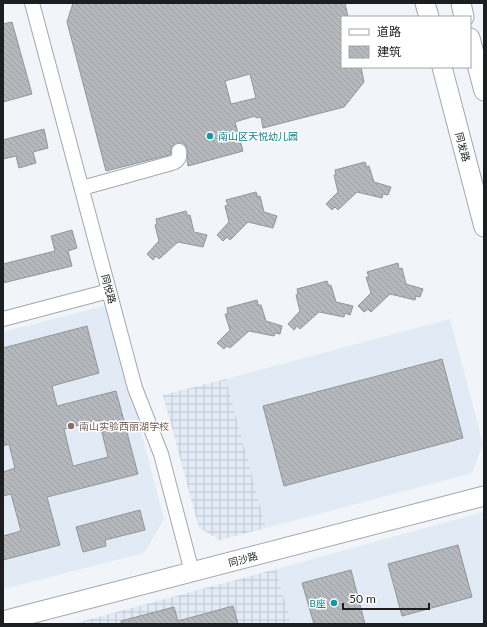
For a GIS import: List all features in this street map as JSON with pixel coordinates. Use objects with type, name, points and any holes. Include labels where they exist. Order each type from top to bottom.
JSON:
[{"type":"street","name":"同悦路","points":[[32,3],[135,388],[162,454],[192,572]]},
{"type":"street","points":[[425,3],[429,16]]},
{"type":"street","points":[[461,3],[464,16]]},
{"type":"street","points":[[471,42],[484,91]]},
{"type":"street","name":"同发路","points":[[442,68],[484,227]]},
{"type":"street","points":[[82,188],[172,163],[180,156],[179,150]]},
{"type":"street","points":[[3,319],[109,291]]},
{"type":"street","name":"同沙路","points":[[3,621],[484,496]]},
{"type":"shaded area","name":"南山实验西丽湖学校","points":[[108,305],[164,519],[144,553],[3,589],[3,332]]},
{"type":"shaded area","points":[[450,319],[483,444],[472,473],[266,528],[226,379]]},
{"type":"shaded area","points":[[226,379],[266,528],[220,540],[199,528],[163,395]]},
{"type":"shaded area","points":[[484,512],[484,624],[291,624],[276,569]]},
{"type":"shaded area","points":[[276,569],[291,624],[72,624]]},
{"type":"building","points":[[73,3],[345,3],[348,16],[341,16],[341,68],[361,68],[364,82],[344,107],[263,128],[261,117],[256,118],[255,116],[235,122],[243,151],[188,166],[188,152],[186,146],[183,143],[178,143],[171,147],[171,154],[169,155],[106,171],[67,22]],"holes":[[[250,74],[256,98],[231,104],[225,81]]]},
{"type":"building","points":[[12,22],[32,94],[3,102],[3,24]]},
{"type":"building","points":[[44,129],[48,148],[33,152],[36,163],[19,168],[16,156],[3,159],[3,140]]},
{"type":"building","points":[[365,162],[367,167],[369,166],[374,182],[391,187],[388,195],[383,194],[382,198],[357,192],[338,210],[335,207],[332,210],[326,204],[338,192],[334,175],[336,175],[335,170]]},
{"type":"building","points":[[256,192],[258,197],[260,196],[264,212],[277,216],[273,228],[248,222],[230,240],[227,237],[223,241],[217,235],[229,222],[225,206],[228,205],[226,200]]},
{"type":"building","points":[[186,211],[188,216],[190,215],[194,232],[207,235],[203,247],[178,242],[159,259],[156,256],[153,260],[147,254],[159,241],[155,225],[157,224],[156,219]]},
{"type":"building","points":[[72,230],[77,248],[68,251],[72,266],[3,283],[3,264],[55,251],[51,236]]},
{"type":"building","points":[[398,263],[399,269],[402,268],[406,284],[423,289],[420,297],[416,296],[415,300],[390,294],[371,312],[368,309],[364,312],[358,306],[371,293],[366,277],[369,277],[367,272]]},
{"type":"building","points":[[327,281],[329,286],[331,285],[336,302],[353,306],[350,315],[345,313],[344,317],[319,312],[300,329],[297,326],[294,330],[288,324],[300,311],[296,295],[298,294],[297,289]]},
{"type":"building","points":[[257,300],[258,305],[261,305],[266,321],[282,326],[280,334],[275,333],[274,336],[249,331],[230,348],[227,346],[224,349],[217,343],[230,330],[225,314],[228,314],[227,308]]},
{"type":"building","points":[[87,326],[99,373],[52,386],[57,406],[116,391],[138,474],[47,497],[60,545],[3,560],[3,536],[21,531],[11,494],[3,496],[3,472],[15,468],[9,444],[3,446],[3,348]],"holes":[[[99,420],[108,457],[73,466],[64,429]]]},
{"type":"building","points":[[442,359],[463,438],[284,486],[263,406]]},
{"type":"building","points":[[140,510],[145,530],[105,540],[106,546],[83,552],[76,527]]},
{"type":"building","points":[[458,545],[472,597],[402,616],[388,564]]},
{"type":"building","name":"B座","points":[[351,570],[365,624],[314,624],[302,583]]},
{"type":"building","points":[[233,606],[238,624],[121,624],[121,621],[174,607],[178,621]]},
{"type":"place","name":"南山区天悦幼儿园","points":[[210,136]]},
{"type":"place","name":"南山实验西丽湖学校","points":[[71,426]]},
{"type":"place","name":"B座","points":[[334,603]]}]
